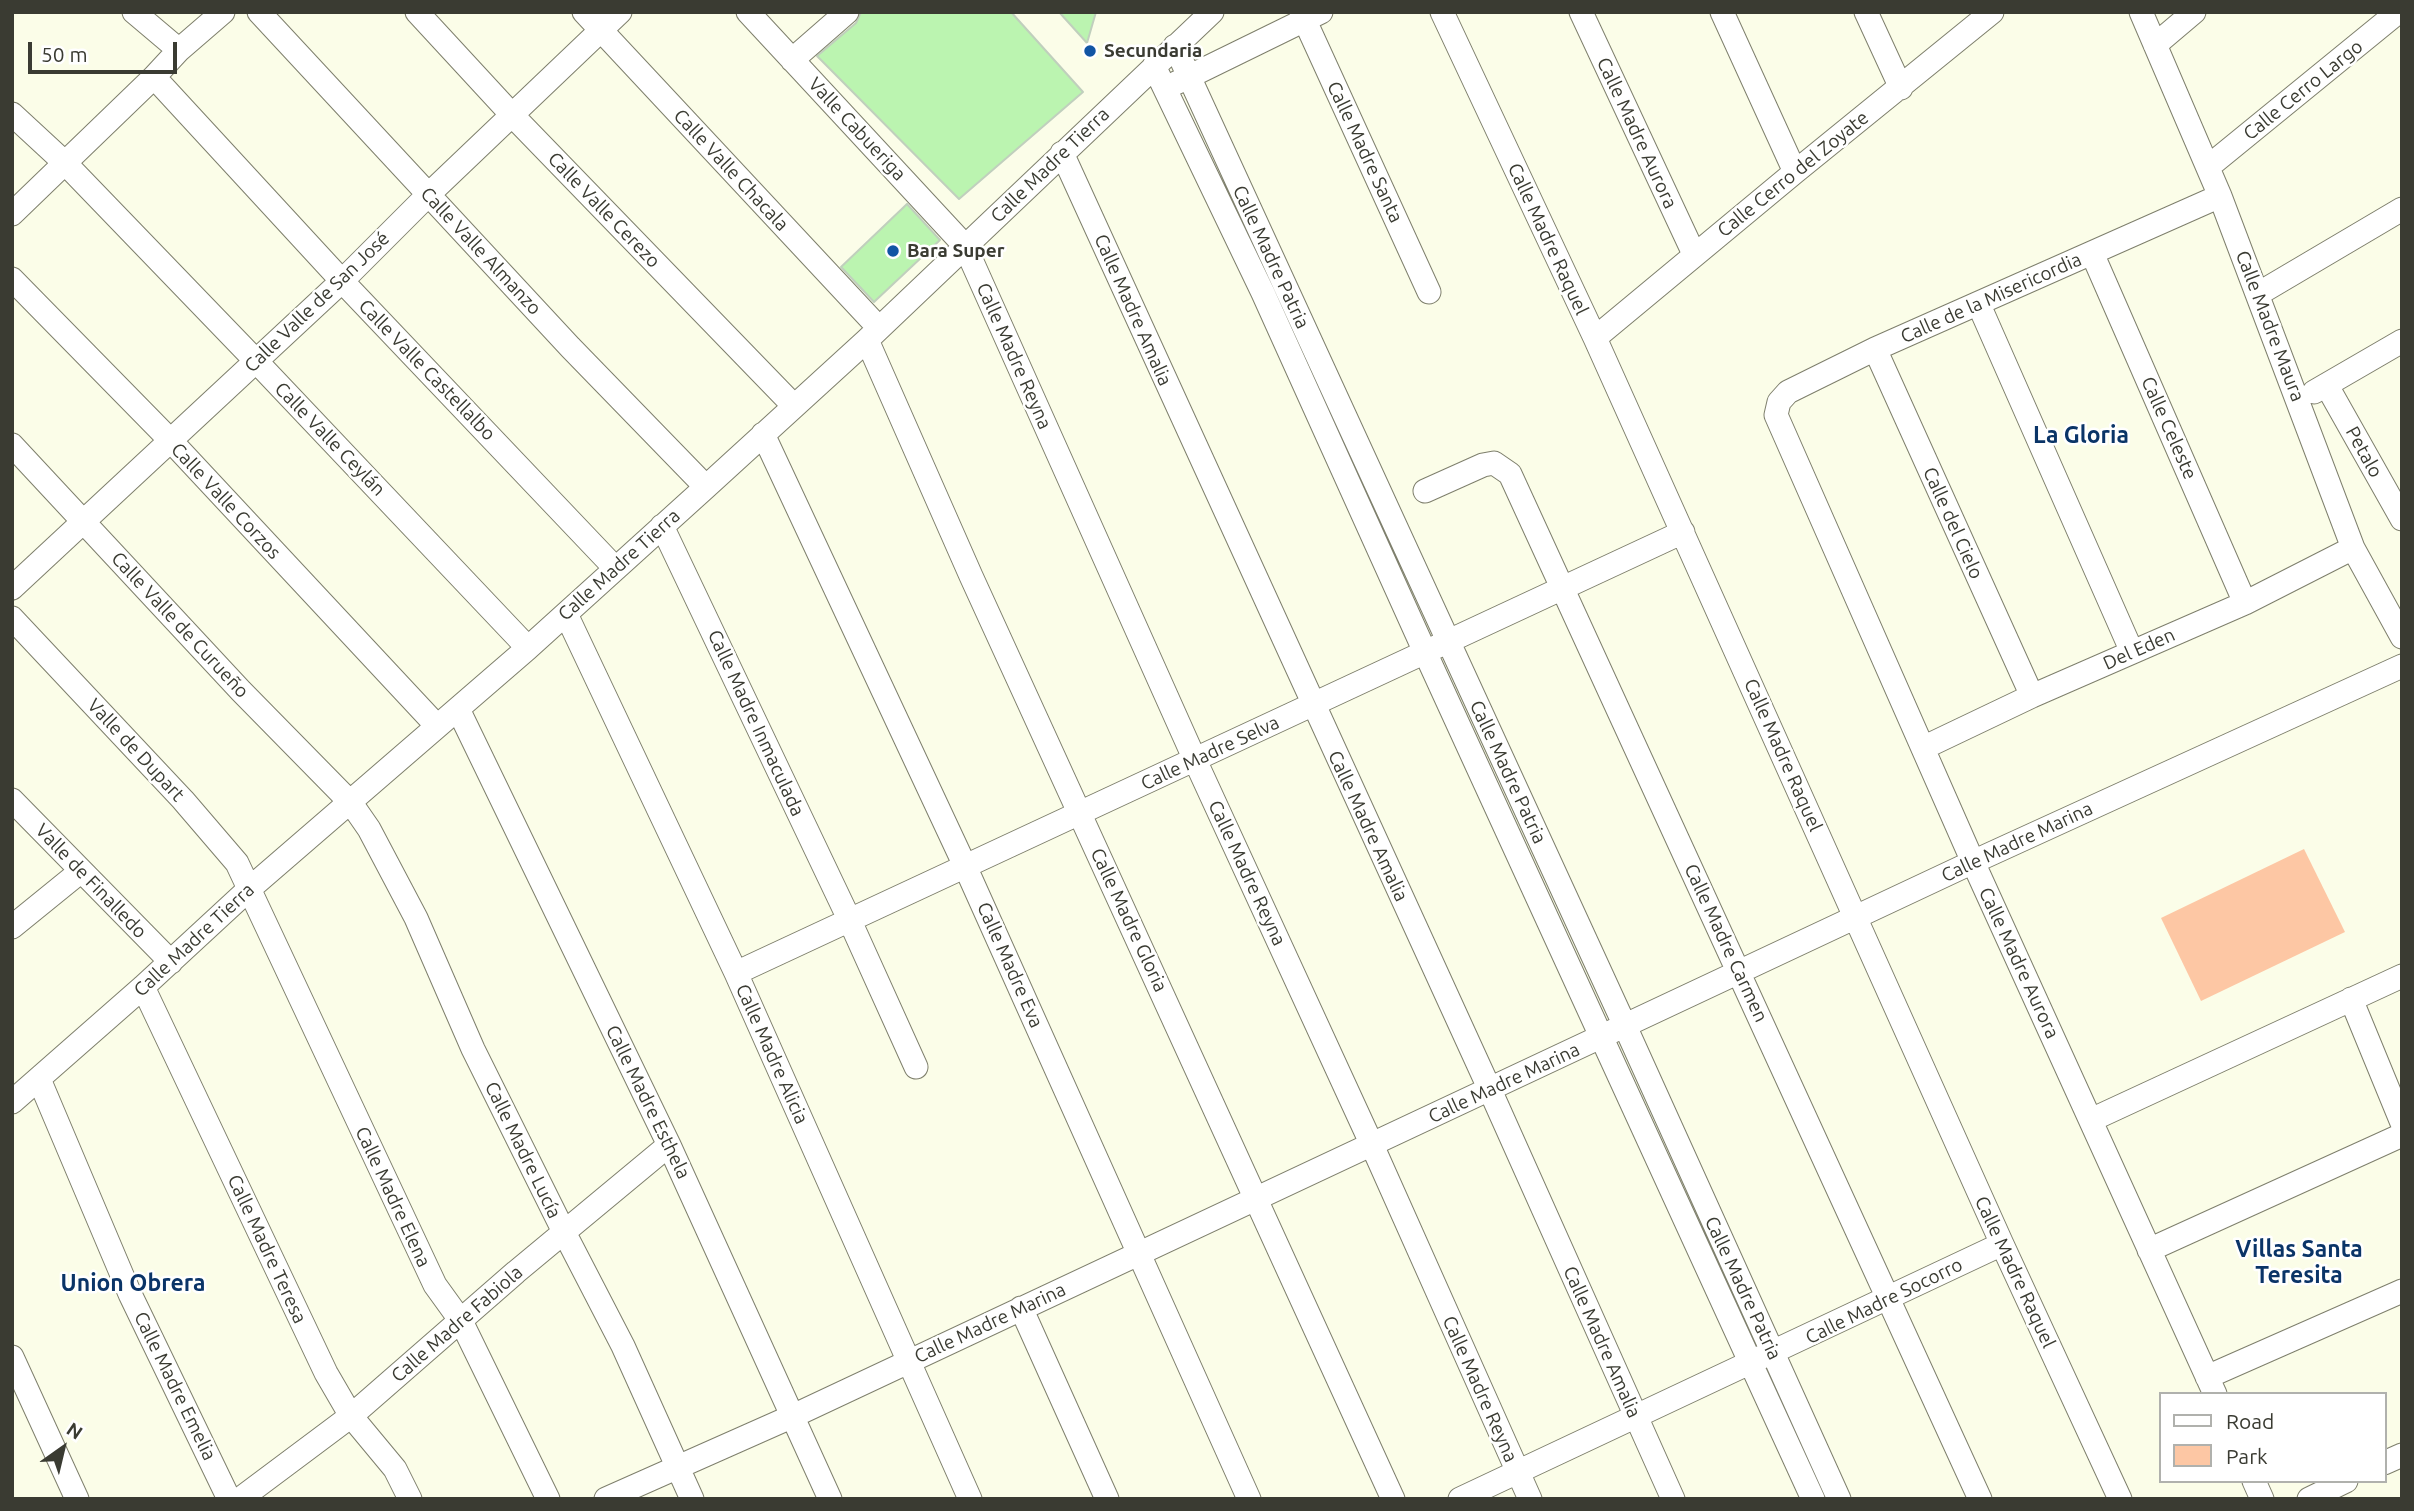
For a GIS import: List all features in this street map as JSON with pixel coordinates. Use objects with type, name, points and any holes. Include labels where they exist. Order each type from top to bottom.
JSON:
[{"type":"street","points":[[134,12],[179,50]]},
{"type":"street","points":[[12,214],[179,50],[223,12]]},
{"type":"street","name":"Calle Valle Almanzo","points":[[260,12],[570,347],[706,487]]},
{"type":"street","name":"Calle Valle Cerezo","points":[[417,12],[513,116],[794,406]]},
{"type":"street","name":"Calle Valle Chacala","points":[[584,12],[873,334]]},
{"type":"street","name":"Calle Valle de San José","points":[[12,589],[342,281],[620,12]]},
{"type":"street","name":"Valle Cabueriga","points":[[748,12],[965,246]]},
{"type":"street","points":[[792,60],[847,12]]},
{"type":"street","name":"Calle Madre Tierra","points":[[12,1102],[144,987],[248,890],[528,648],[706,487],[873,334],[1212,12]]},
{"type":"street","name":"Calle Madre Raquel","points":[[1442,12],[1595,338],[2002,1244],[2120,1499]]},
{"type":"street","name":"Calle Madre Aurora","points":[[1581,12],[1694,254]]},
{"type":"street","points":[[1722,12],[1794,172]]},
{"type":"street","points":[[1866,12],[1900,88]]},
{"type":"street","name":"Calle Cerro del Zoyate","points":[[1595,338],[1992,12]]},
{"type":"street","name":"Calle Madre Maura","points":[[2141,12],[2220,197],[2353,548],[2402,637]]},
{"type":"street","points":[[2155,45],[2194,12]]},
{"type":"street","name":"Calle Cerro Largo","points":[[2208,167],[2398,12]]},
{"type":"street","points":[[1165,88],[1309,15]]},
{"type":"street","name":"Calle Madre Santa","points":[[1309,15],[1429,292]]},
{"type":"street","name":"Calle Madre Patria","points":[[1175,46],[1839,1499]]},
{"type":"street","name":"Calle Madre Patria","points":[[1154,66],[1264,293],[1425,652],[1813,1499]]},
{"type":"street","name":"Calle Valle Castellalbo","points":[[154,77],[342,281],[615,568]]},
{"type":"street","name":"Calle Valle Ceylán","points":[[12,114],[65,163],[528,648]]},
{"type":"street","name":"Calle Madre Amalia","points":[[1062,153],[1490,1090],[1673,1499]]},
{"type":"street","name":"Calle de la Misericordia","points":[[1776,415],[1779,402],[1788,392],[1875,349],[2220,197]]},
{"type":"street","points":[[2258,295],[2402,209]]},
{"type":"street","name":"Calle Madre Reyna","points":[[965,246],[1530,1499]]},
{"type":"street","name":"Calle Celeste","points":[[2092,253],[2245,603]]},
{"type":"street","name":"Calle Valle Corzos","points":[[12,279],[171,441],[437,726]]},
{"type":"street","points":[[1979,305],[2132,652]]},
{"type":"street","name":"Calle Madre Gloria","points":[[873,334],[971,576],[1393,1499]]},
{"type":"street","points":[[2299,400],[2402,341]]},
{"type":"street","name":"Calle del Cielo","points":[[1875,349],[2032,696]]},
{"type":"street","name":"Petalo","points":[[2327,386],[2402,519]]},
{"type":"street","name":"Calle Madre Aurora","points":[[1776,415],[1973,862],[2211,1385]]},
{"type":"street","name":"Calle Madre Eva","points":[[763,434],[965,866],[1250,1499]]},
{"type":"street","name":"Calle Valle de Curueño","points":[[12,445],[81,522],[351,803]]},
{"type":"street","name":"Calle Madre Carmen","points":[[1425,491],[1483,465],[1494,463],[1503,467],[1516,484],[1980,1499]]},
{"type":"street","name":"Calle Madre Inmaculada","points":[[662,526],[850,921],[916,1067]]},
{"type":"street","name":"Calle Madre Selva","points":[[736,973],[1683,532]]},
{"type":"street","name":"Del Eden","points":[[1923,748],[2032,696],[2245,603],[2353,548]]},
{"type":"street","name":"Calle Madre Alicia","points":[[566,614],[736,973],[970,1499]]},
{"type":"street","name":"Valle de Dupart","points":[[12,618],[218,840],[237,863],[248,890]]},
{"type":"street","name":"Calle Madre Marina","points":[[606,1499],[793,1416],[1973,862],[2402,666]]},
{"type":"street","name":"Calle Madre Esthela","points":[[458,709],[669,1145],[830,1499]]},
{"type":"street","name":"Valle de Finalledo","points":[[12,800],[171,962]]},
{"type":"street","name":"Calle Madre Lucía","points":[[351,803],[369,829],[404,895],[473,1049],[623,1346],[692,1499]]},
{"type":"street","points":[[12,928],[81,871]]},
{"type":"street","name":"Calle Madre Elena","points":[[248,890],[435,1285],[461,1321],[548,1499]]},
{"type":"street","points":[[2091,1120],[2402,976]]},
{"type":"street","name":"Calle Madre Teresa","points":[[144,987],[290,1300],[351,1416],[394,1469],[410,1499]]},
{"type":"street","points":[[2351,999],[2402,1123]]},
{"type":"street","name":"Calle Madre Emelia","points":[[39,1079],[130,1294],[229,1499]]},
{"type":"street","points":[[2149,1250],[2402,1135]]},
{"type":"street","name":"Calle Madre Fabiola","points":[[240,1499],[266,1491],[564,1232],[669,1145]]},
{"type":"street","name":"Calle Madre Socorro","points":[[1461,1499],[2002,1244]]},
{"type":"street","points":[[2211,1385],[2402,1291]]},
{"type":"street","points":[[1021,1308],[1107,1499]]},
{"type":"street","points":[[12,1357],[77,1499]]},
{"type":"street","points":[[2386,1462],[2402,1455]]},
{"type":"street","points":[[2255,1483],[2262,1499]]},
{"type":"street","points":[[2309,1499],[2342,1483]]},
{"type":"green space","points":[[2304,849],[2345,932],[2201,1001],[2161,918]]},
{"type":"building","points":[[861,12],[1011,12],[1083,92],[959,199],[817,56],[856,23]]},
{"type":"building","points":[[1059,12],[1096,12],[1087,43]]},
{"type":"building","name":"Bara Super","points":[[907,204],[940,240],[874,302],[841,267]]},
{"type":"place","name":"Secundaria","points":[[1090,51]]},
{"type":"place","name":"Bara Super","points":[[893,251]]},
{"type":"district","name":"La Gloria","points":[[2081,435]]},
{"type":"district","name":"Villas Santa Teresita","points":[[2299,1262]]},
{"type":"district","name":"Union Obrera","points":[[133,1283]]}]
